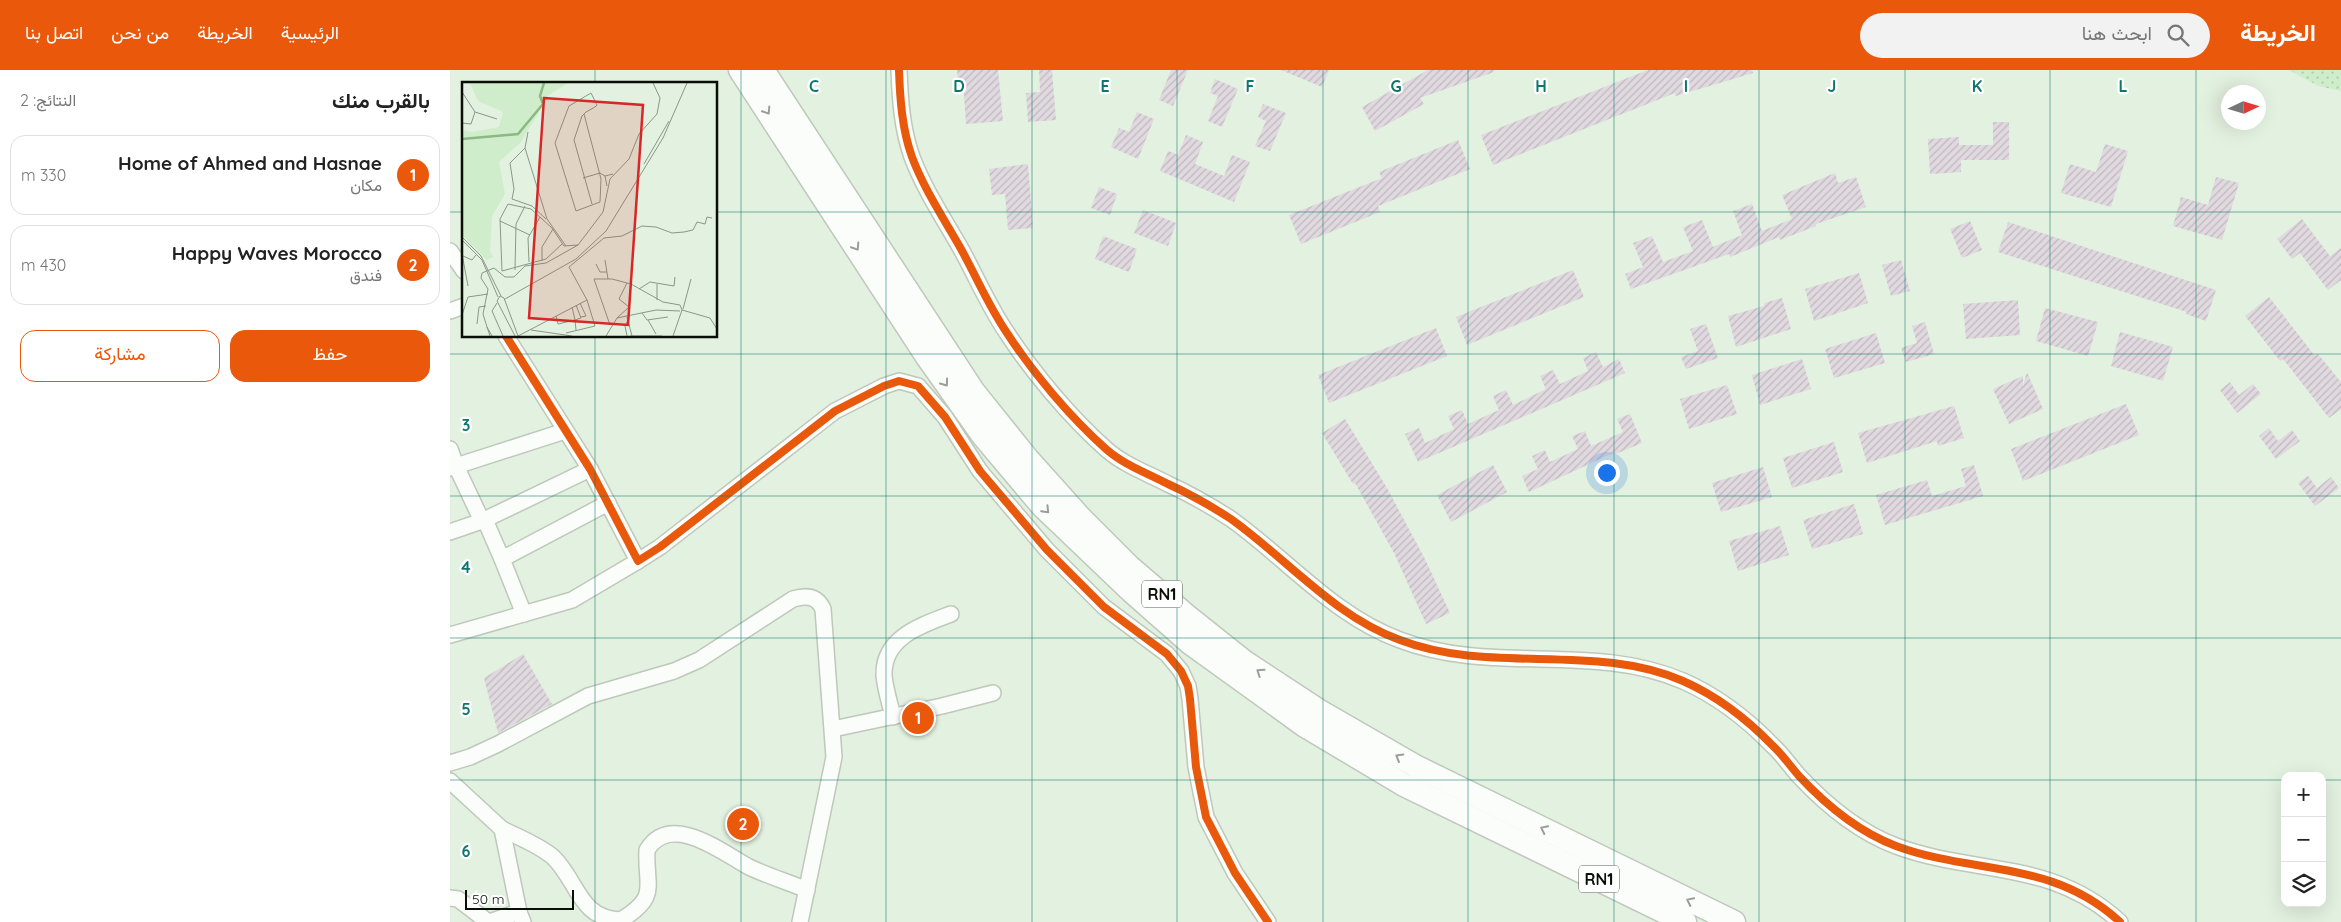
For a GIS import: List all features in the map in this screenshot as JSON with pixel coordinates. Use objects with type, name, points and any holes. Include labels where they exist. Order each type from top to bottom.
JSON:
[{"type":"highway","name":"RN1","points":[[740,70],[927,357],[983,436],[1042,506],[1131,591],[1190,643],[1305,726],[1404,785],[1685,922]]},
{"type":"highway","name":"RN1","points":[[763,70],[974,392],[1027,458],[1080,517],[1130,567],[1245,662],[1318,710],[1417,767],[1734,922]]},
{"type":"street","points":[[898,70],[901,107],[911,155],[926,188],[1006,332],[1052,392],[1106,449],[1125,463],[1183,491],[1230,519],[1353,616],[1384,633],[1400,640],[1455,655],[1513,660],[1610,662],[1637,666],[1673,677],[1731,708],[1777,749],[1818,796],[1869,834],[1897,846],[1928,855],[2054,881],[2093,901],[2120,922]]},
{"type":"street","points":[[450,251],[462,268]]},
{"type":"street","points":[[450,311],[462,307]]},
{"type":"street","points":[[507,338],[590,469],[638,561]]},
{"type":"street","points":[[450,636],[572,600],[660,548],[834,411],[884,386],[899,381],[918,386],[944,417],[980,471],[1053,556],[1104,607],[1167,654],[1181,671],[1188,686],[1196,767],[1206,817],[1235,873],[1268,922]]},
{"type":"street","points":[[453,467],[565,431]]},
{"type":"street","points":[[450,449],[453,467],[502,559],[524,614]]},
{"type":"street","points":[[450,532],[483,521],[590,469]]},
{"type":"street","points":[[502,559],[608,503]]},
{"type":"street","points":[[450,763],[470,757],[498,744],[588,696],[674,671],[699,660],[778,608],[800,597],[814,598],[823,609],[834,756],[800,922]]},
{"type":"street","points":[[893,717],[884,676],[888,654],[898,640],[908,632],[951,614]]},
{"type":"street","points":[[833,728],[893,717],[993,693]]},
{"type":"street","points":[[450,781],[502,829],[553,857],[580,896],[598,916],[606,919],[621,921],[647,899],[650,890],[647,850],[657,838],[666,835],[679,834],[708,842],[750,867],[807,890]]},
{"type":"street","points":[[450,898],[458,899],[489,922],[521,917],[502,829]]},
{"type":"green space","points":[[2289,70],[2341,70],[2341,91],[2318,86]]},
{"type":"building","points":[[957,70],[998,70],[1003,121],[966,124],[963,81],[958,82]]},
{"type":"building","points":[[1039,70],[1052,70],[1056,120],[1028,122],[1026,93],[1040,92]]},
{"type":"building","points":[[1171,70],[1188,70],[1173,106],[1159,100]]},
{"type":"building","points":[[1281,70],[1329,70],[1322,87]]},
{"type":"building","points":[[1428,70],[1494,70],[1494,72],[1420,98],[1424,104],[1375,131],[1362,107]]},
{"type":"building","points":[[1648,70],[1752,70],[1753,73],[1676,96],[1675,93],[1493,165],[1481,135]]},
{"type":"building","points":[[1215,79],[1238,89],[1222,127],[1208,121],[1218,96],[1210,93]]},
{"type":"building","points":[[1263,104],[1286,113],[1270,151],[1255,146],[1266,121],[1258,117]]},
{"type":"building","points":[[1137,112],[1154,119],[1138,159],[1111,147],[1119,128],[1129,132]]},
{"type":"building","points":[[1993,122],[2009,122],[2009,160],[1961,160],[1961,172],[1930,174],[1928,139],[1959,137],[1959,145],[1993,145]]},
{"type":"building","points":[[1186,135],[1203,142],[1195,164],[1224,176],[1232,155],[1250,162],[1234,202],[1160,171],[1168,151],[1178,155]]},
{"type":"building","points":[[1458,140],[1470,169],[1378,206],[1380,212],[1301,244],[1289,215],[1382,178],[1379,172]]},
{"type":"building","points":[[2105,144],[2128,151],[2111,207],[2061,193],[2070,164],[2096,172]]},
{"type":"building","points":[[1028,164],[1033,228],[1008,230],[1005,194],[992,195],[989,169]]},
{"type":"building","points":[[1835,173],[1838,183],[1856,177],[1866,207],[1816,224],[1816,226],[1780,240],[1779,237],[1730,257],[1729,254],[1631,289],[1625,274],[1643,267],[1633,243],[1652,236],[1663,262],[1693,251],[1683,227],[1702,220],[1713,247],[1742,235],[1733,211],[1752,204],[1762,231],[1792,219],[1782,195]]},
{"type":"building","points":[[2216,177],[2239,183],[2222,240],[2173,226],[2181,197],[2208,205]]},
{"type":"building","points":[[1099,187],[1117,194],[1110,215],[1091,208]]},
{"type":"building","points":[[1143,210],[1176,223],[1168,246],[1134,233]]},
{"type":"building","points":[[2302,219],[2330,256],[2341,248],[2341,280],[2328,290],[2300,253],[2292,259],[2277,239]]},
{"type":"building","points":[[1970,221],[1982,250],[1962,258],[1950,229]]},
{"type":"building","points":[[2008,222],[2216,290],[2206,321],[2186,314],[2187,312],[1998,252]]},
{"type":"building","points":[[1103,236],[1137,249],[1129,272],[1095,259]]},
{"type":"building","points":[[1901,260],[1910,291],[1891,296],[1882,265]]},
{"type":"building","points":[[1573,270],[1584,297],[1467,345],[1456,317]]},
{"type":"building","points":[[1859,273],[1868,303],[1814,321],[1805,289]]},
{"type":"building","points":[[2269,297],[2315,356],[2318,354],[2341,382],[2341,409],[2329,418],[2283,359],[2280,361],[2245,316]]},
{"type":"building","points":[[1782,298],[1791,329],[1736,347],[1728,316],[1764,306],[1764,303]]},
{"type":"building","points":[[2018,300],[2020,335],[1966,339],[1963,304]]},
{"type":"building","points":[[2045,308],[2098,322],[2088,356],[2036,341]]},
{"type":"building","points":[[1925,322],[1934,354],[1906,362],[1901,348],[1917,343],[1912,326]]},
{"type":"building","points":[[1706,324],[1718,358],[1686,369],[1681,357],[1698,351],[1690,329]]},
{"type":"building","points":[[1436,328],[1447,356],[1329,403],[1318,375]]},
{"type":"building","points":[[2120,332],[2173,347],[2163,381],[2111,366]]},
{"type":"building","points":[[1876,333],[1885,363],[1834,378],[1825,349]]},
{"type":"building","points":[[1596,352],[1603,367],[1619,359],[1625,373],[1418,462],[1405,434],[1419,428],[1425,443],[1454,429],[1448,416],[1462,410],[1468,424],[1499,410],[1493,396],[1506,390],[1513,405],[1546,389],[1540,376],[1553,370],[1560,384],[1588,371],[1583,358]]},
{"type":"building","points":[[1802,359],[1811,389],[1760,405],[1752,375]]},
{"type":"building","points":[[2027,372],[2043,409],[2009,424],[1993,389],[2023,376],[2023,386]]},
{"type":"building","points":[[2230,382],[2239,395],[2253,384],[2261,394],[2237,413],[2220,390]]},
{"type":"building","points":[[1727,385],[1737,414],[1689,429],[1680,399]]},
{"type":"building","points":[[2126,404],[2139,435],[2023,481],[2011,449]]},
{"type":"building","points":[[1954,406],[1964,438],[1938,446],[1937,441],[1867,463],[1858,433]]},
{"type":"building","points":[[1630,414],[1642,443],[1613,455],[1613,453],[1529,492],[1522,476],[1538,469],[1532,456],[1545,450],[1550,462],[1578,449],[1572,436],[1585,431],[1591,446],[1623,432],[1617,419]]},
{"type":"building","points":[[1345,419],[1387,488],[1425,559],[1450,613],[1426,624],[1394,553],[1355,483],[1353,484],[1322,433]]},
{"type":"building","points":[[2269,428],[2278,441],[2292,430],[2300,441],[2276,459],[2259,436]]},
{"type":"building","points":[[1834,442],[1843,472],[1792,488],[1783,458]]},
{"type":"building","points":[[1493,465],[1507,492],[1451,522],[1437,495]]},
{"type":"building","points":[[1974,465],[1983,496],[1885,525],[1876,495],[1927,480],[1932,496],[1966,486],[1961,469]]},
{"type":"building","points":[[1763,467],[1772,497],[1721,512],[1712,483]]},
{"type":"building","points":[[2308,476],[2317,488],[2331,477],[2339,488],[2315,506],[2298,483]]},
{"type":"building","points":[[1854,504],[1863,534],[1812,549],[1803,520]]},
{"type":"building","points":[[1780,526],[1789,555],[1738,571],[1729,541]]},
{"type":"building","points":[[523,654],[552,704],[498,733],[484,678]]},
{"type":"cycle path","points":[[899,70],[904,125],[912,157],[928,192],[961,249],[994,313],[1040,379],[1079,423],[1120,460],[1192,496],[1231,519],[1332,602],[1376,630],[1400,640],[1435,650],[1470,656],[1614,663],[1649,669],[1683,681],[1720,701],[1742,718],[1777,749],[1799,776],[1820,797],[1844,817],[1869,833],[1896,846],[1925,855],[2040,878],[2067,888],[2094,902],[2120,922]]},
{"type":"cycle path","points":[[507,338],[590,469],[638,561],[660,547],[835,411],[884,386],[899,381],[918,386],[945,417],[980,471],[1047,550],[1104,607],[1167,654],[1181,671],[1188,686],[1196,767],[1206,817],[1235,873],[1268,922]]},
{"type":"place","name":"Home of Ahmed and Hasnae","points":[[918,718]]},
{"type":"place","name":"Happy Waves Morocco","points":[[743,824]]}]
